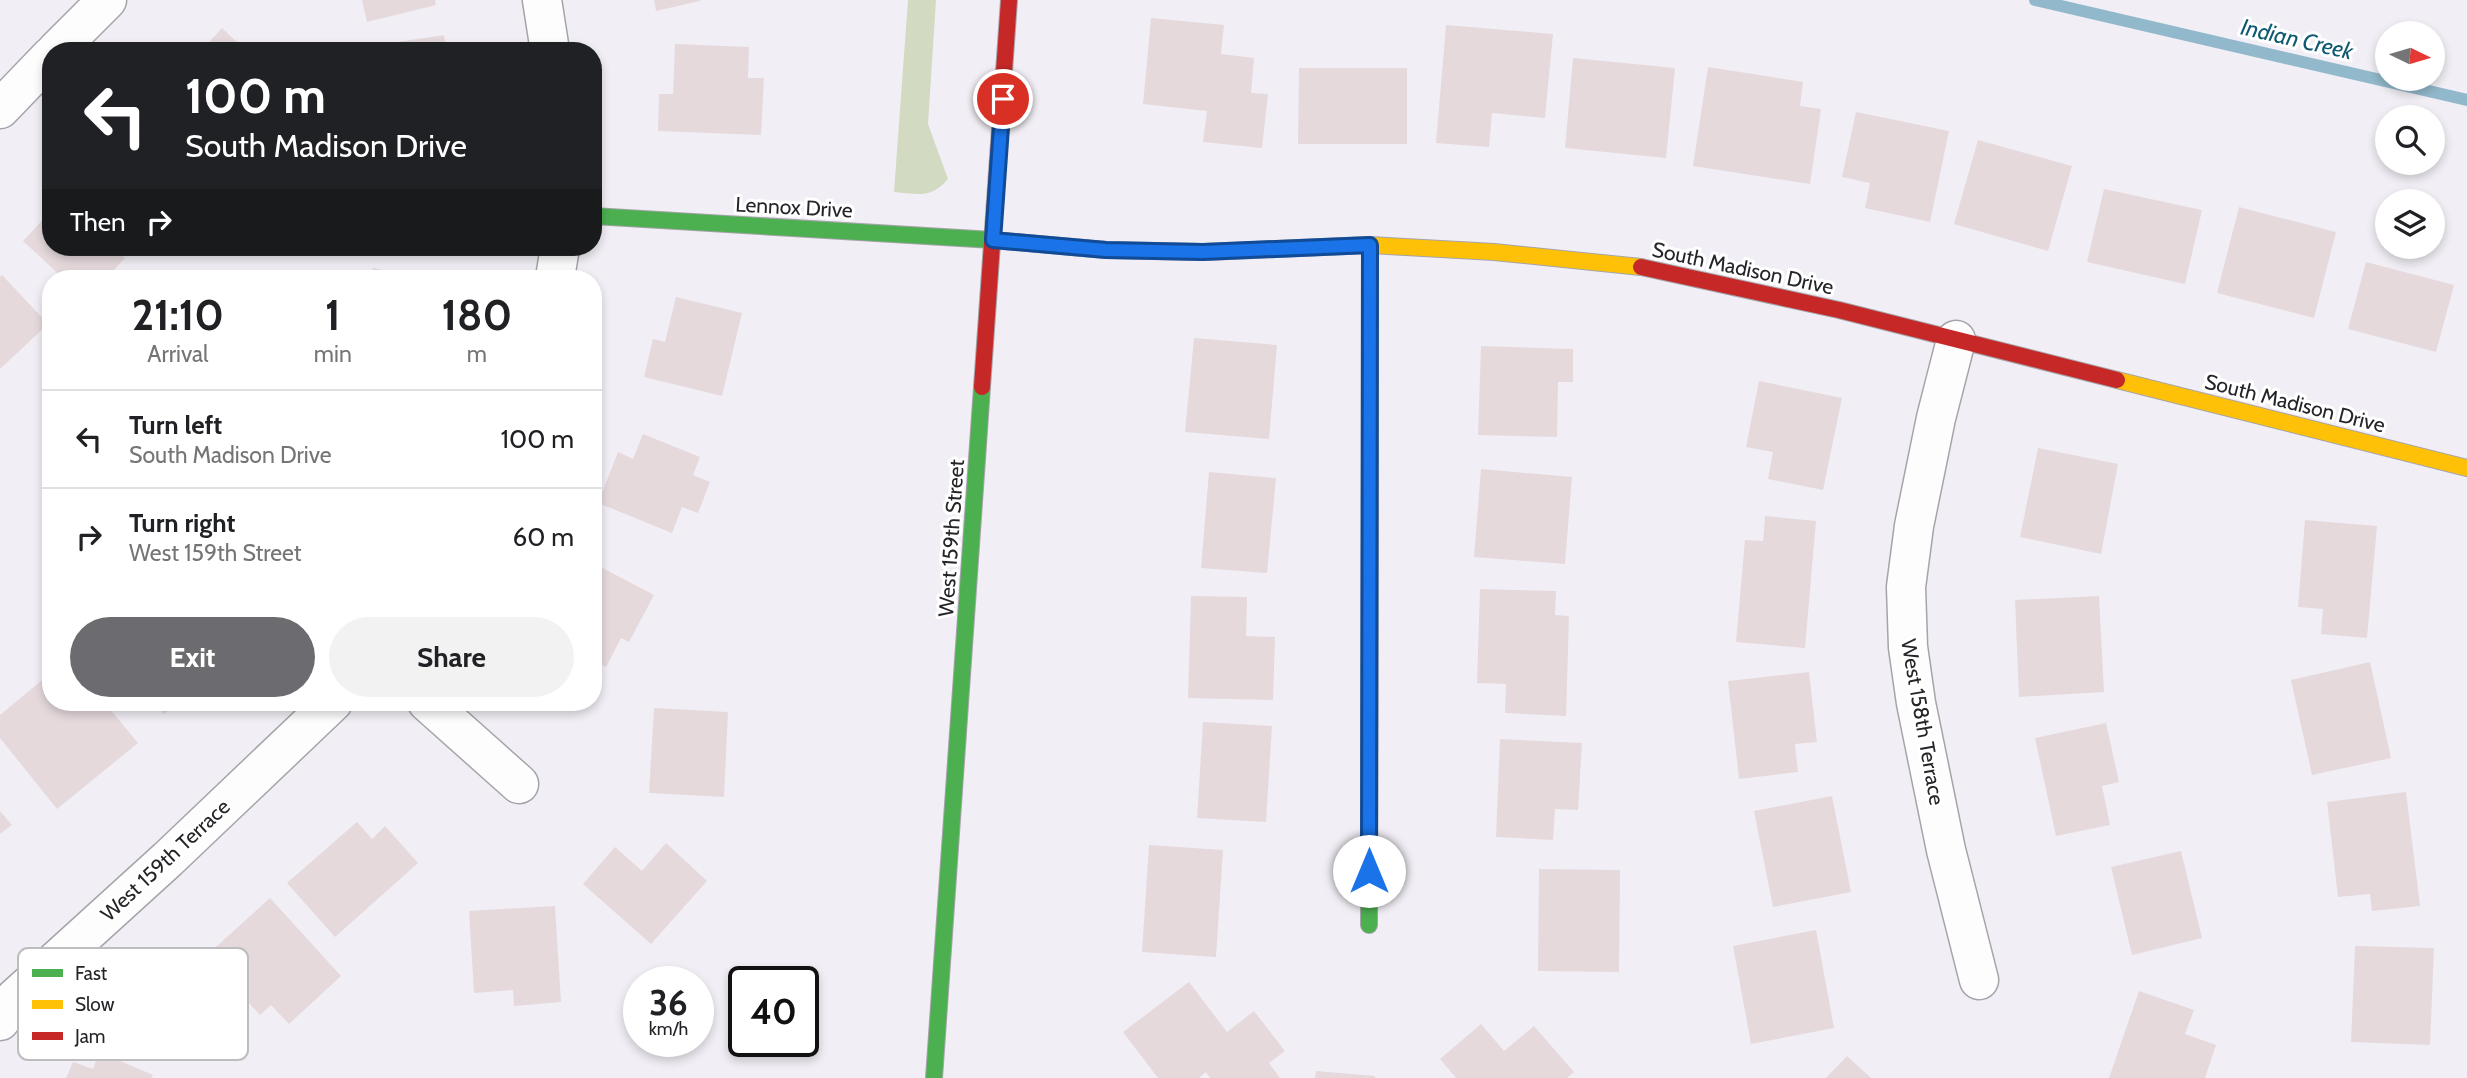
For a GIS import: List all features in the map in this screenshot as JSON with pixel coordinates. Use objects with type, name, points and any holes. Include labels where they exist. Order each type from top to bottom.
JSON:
[{"type":"street","points":[[65,42],[107,0]]},
{"type":"street","points":[[542,0],[549,42]]},
{"type":"street","name":"West 159th Street","points":[[934,1078],[1009,0]]},
{"type":"street","points":[[0,109],[42,65]]},
{"type":"street","name":"Lennox Drive","points":[[602,217],[993,240]]},
{"type":"street","name":"South Madison Drive","points":[[993,240],[1106,250],[1203,252],[1370,245],[1494,252],[1645,267],[1839,310],[2467,468]]},
{"type":"street","points":[[1369,925],[1370,245]]},
{"type":"street","name":"West 158th Terrace","points":[[1956,340],[1936,418],[1914,526],[1906,587],[1908,647],[1916,704],[1946,850],[1979,980]]},
{"type":"street","name":"West 159th Terrace","points":[[70,948],[323,711]]},
{"type":"street","points":[[438,711],[519,784]]},
{"type":"street","name":"West 159th Terrace","points":[[0,1021],[18,995]]},
{"type":"green space","points":[[908,0],[936,0],[928,124],[948,179],[936,190],[924,194],[894,192]]},
{"type":"building","points":[[362,0],[435,0],[436,5],[367,22]]},
{"type":"building","points":[[654,0],[700,0],[700,1],[656,11]]},
{"type":"building","points":[[1151,18],[1224,25],[1221,54],[1254,58],[1251,93],[1268,94],[1262,148],[1203,142],[1207,111],[1143,104]]},
{"type":"building","points":[[1446,25],[1553,34],[1545,118],[1492,113],[1489,147],[1436,143]]},
{"type":"building","points":[[222,28],[237,42],[209,42]]},
{"type":"building","points":[[444,35],[445,42],[398,42]]},
{"type":"building","points":[[675,44],[749,47],[748,78],[764,78],[761,135],[658,131],[659,94],[673,94]]},
{"type":"building","points":[[1573,58],[1675,68],[1666,158],[1565,148]]},
{"type":"building","points":[[1708,67],[1803,82],[1800,106],[1821,109],[1810,184],[1693,166]]},
{"type":"building","points":[[1299,68],[1407,68],[1407,144],[1298,144]]},
{"type":"building","points":[[1856,112],[1949,131],[1930,222],[1865,208],[1870,183],[1842,177]]},
{"type":"building","points":[[1978,140],[2072,166],[2048,251],[1954,224]]},
{"type":"building","points":[[2104,189],[2202,210],[2185,284],[2087,262]]},
{"type":"building","points":[[2239,207],[2336,232],[2314,318],[2217,293]]},
{"type":"building","points":[[42,221],[42,256],[125,258],[114,270],[54,270],[23,241]]},
{"type":"building","points":[[2366,262],[2454,285],[2436,352],[2348,329]]},
{"type":"building","points":[[2,275],[42,318],[42,330],[0,369]]},
{"type":"building","points":[[676,297],[742,313],[722,396],[644,377],[653,339],[665,342]]},
{"type":"building","points":[[1194,338],[1277,345],[1269,439],[1185,432]]},
{"type":"building","points":[[1481,346],[1573,349],[1573,382],[1558,382],[1557,437],[1478,435]]},
{"type":"building","points":[[1759,381],[1842,398],[1823,490],[1768,479],[1773,452],[1746,447]]},
{"type":"building","points":[[643,434],[700,457],[693,475],[710,482],[698,513],[682,507],[672,533],[602,505],[602,493],[618,452],[633,459]]},
{"type":"building","points":[[2038,448],[2118,464],[2101,554],[2020,537]]},
{"type":"building","points":[[1481,469],[1572,477],[1565,564],[1474,557]]},
{"type":"building","points":[[1209,472],[1276,478],[1267,573],[1201,568]]},
{"type":"building","points":[[1765,516],[1816,521],[1805,648],[1736,642],[1745,540],[1763,541]]},
{"type":"building","points":[[2305,520],[2377,526],[2367,638],[2321,634],[2323,609],[2298,607]]},
{"type":"building","points":[[602,568],[654,595],[629,642],[621,638],[606,667],[602,665]]},
{"type":"building","points":[[1480,589],[1556,591],[1555,615],[1569,616],[1566,716],[1505,713],[1506,684],[1477,683]]},
{"type":"building","points":[[1191,596],[1247,597],[1246,636],[1275,637],[1273,700],[1188,698]]},
{"type":"building","points":[[2099,596],[2104,692],[2019,697],[2015,600]]},
{"type":"building","points":[[2370,662],[2391,758],[2312,775],[2291,680]]},
{"type":"building","points":[[1809,672],[1817,742],[1795,744],[1798,772],[1739,779],[1728,681]]},
{"type":"building","points":[[42,680],[42,711],[111,711],[138,743],[57,809],[0,738],[0,715]]},
{"type":"building","points":[[654,708],[728,712],[724,797],[649,793]]},
{"type":"building","points":[[1203,722],[1272,726],[1266,822],[1197,818]]},
{"type":"building","points":[[2106,723],[2119,782],[2102,786],[2110,825],[2056,836],[2035,738]]},
{"type":"building","points":[[1500,739],[1582,743],[1578,810],[1555,809],[1553,840],[1496,837]]},
{"type":"building","points":[[2406,792],[2420,906],[2372,911],[2370,894],[2338,897],[2327,802]]},
{"type":"building","points":[[1832,796],[1851,892],[1773,907],[1754,811]]},
{"type":"building","points":[[0,811],[12,825],[0,834]]},
{"type":"building","points":[[357,822],[372,839],[385,826],[418,863],[335,937],[287,883]]},
{"type":"building","points":[[666,843],[707,881],[651,944],[583,884],[615,847],[642,871]]},
{"type":"building","points":[[1149,845],[1223,850],[1216,957],[1142,952]]},
{"type":"building","points":[[2181,851],[2202,938],[2132,955],[2111,867]]},
{"type":"building","points":[[1539,869],[1620,870],[1619,972],[1538,971]]},
{"type":"building","points":[[270,898],[341,976],[289,1024],[271,1005],[260,1015],[248,1002],[248,948],[215,948]]},
{"type":"building","points":[[555,906],[561,1002],[514,1006],[513,990],[474,993],[469,911]]},
{"type":"building","points":[[1816,930],[1834,1028],[1751,1044],[1733,946]]},
{"type":"building","points":[[2355,946],[2434,948],[2430,1045],[2351,1042]]},
{"type":"building","points":[[1189,982],[1227,1032],[1254,1011],[1285,1051],[1269,1063],[1280,1078],[1210,1078],[1206,1072],[1199,1078],[1158,1078],[1123,1032]]},
{"type":"building","points":[[2139,991],[2194,1010],[2185,1034],[2216,1045],[2205,1078],[2109,1078]]},
{"type":"building","points":[[1481,1024],[1504,1051],[1534,1026],[1574,1072],[1567,1078],[1456,1078],[1440,1059]]},
{"type":"building","points":[[1847,1056],[1871,1078],[1826,1078]]},
{"type":"building","points":[[96,1060],[118,1060],[153,1075],[151,1078],[66,1078],[73,1062],[93,1069]]},
{"type":"building","points":[[1316,1071],[1375,1076],[1375,1078],[1315,1078]]},
{"type":"waterway","name":"Indian Creek","points":[[2035,0],[2467,100]]},
{"type":"traffic: fast","points":[[602,217],[993,240],[1106,250],[1203,252],[1276,249]]},
{"type":"traffic: fast","points":[[934,1078],[982,387]]},
{"type":"traffic: fast","points":[[1369,925],[1370,472]]},
{"type":"traffic: slow","points":[[1276,249],[1370,245],[1494,252],[1641,267]]},
{"type":"traffic: slow","points":[[1370,245],[1370,472]]},
{"type":"traffic: slow","points":[[2117,380],[2467,468]]},
{"type":"traffic: jam","points":[[982,387],[1009,0]]},
{"type":"traffic: jam","points":[[1641,267],[1839,310],[2117,380]]},
{"type":"route","points":[[1003,99],[993,240],[1106,250],[1203,252],[1370,245],[1369,871]]}]
